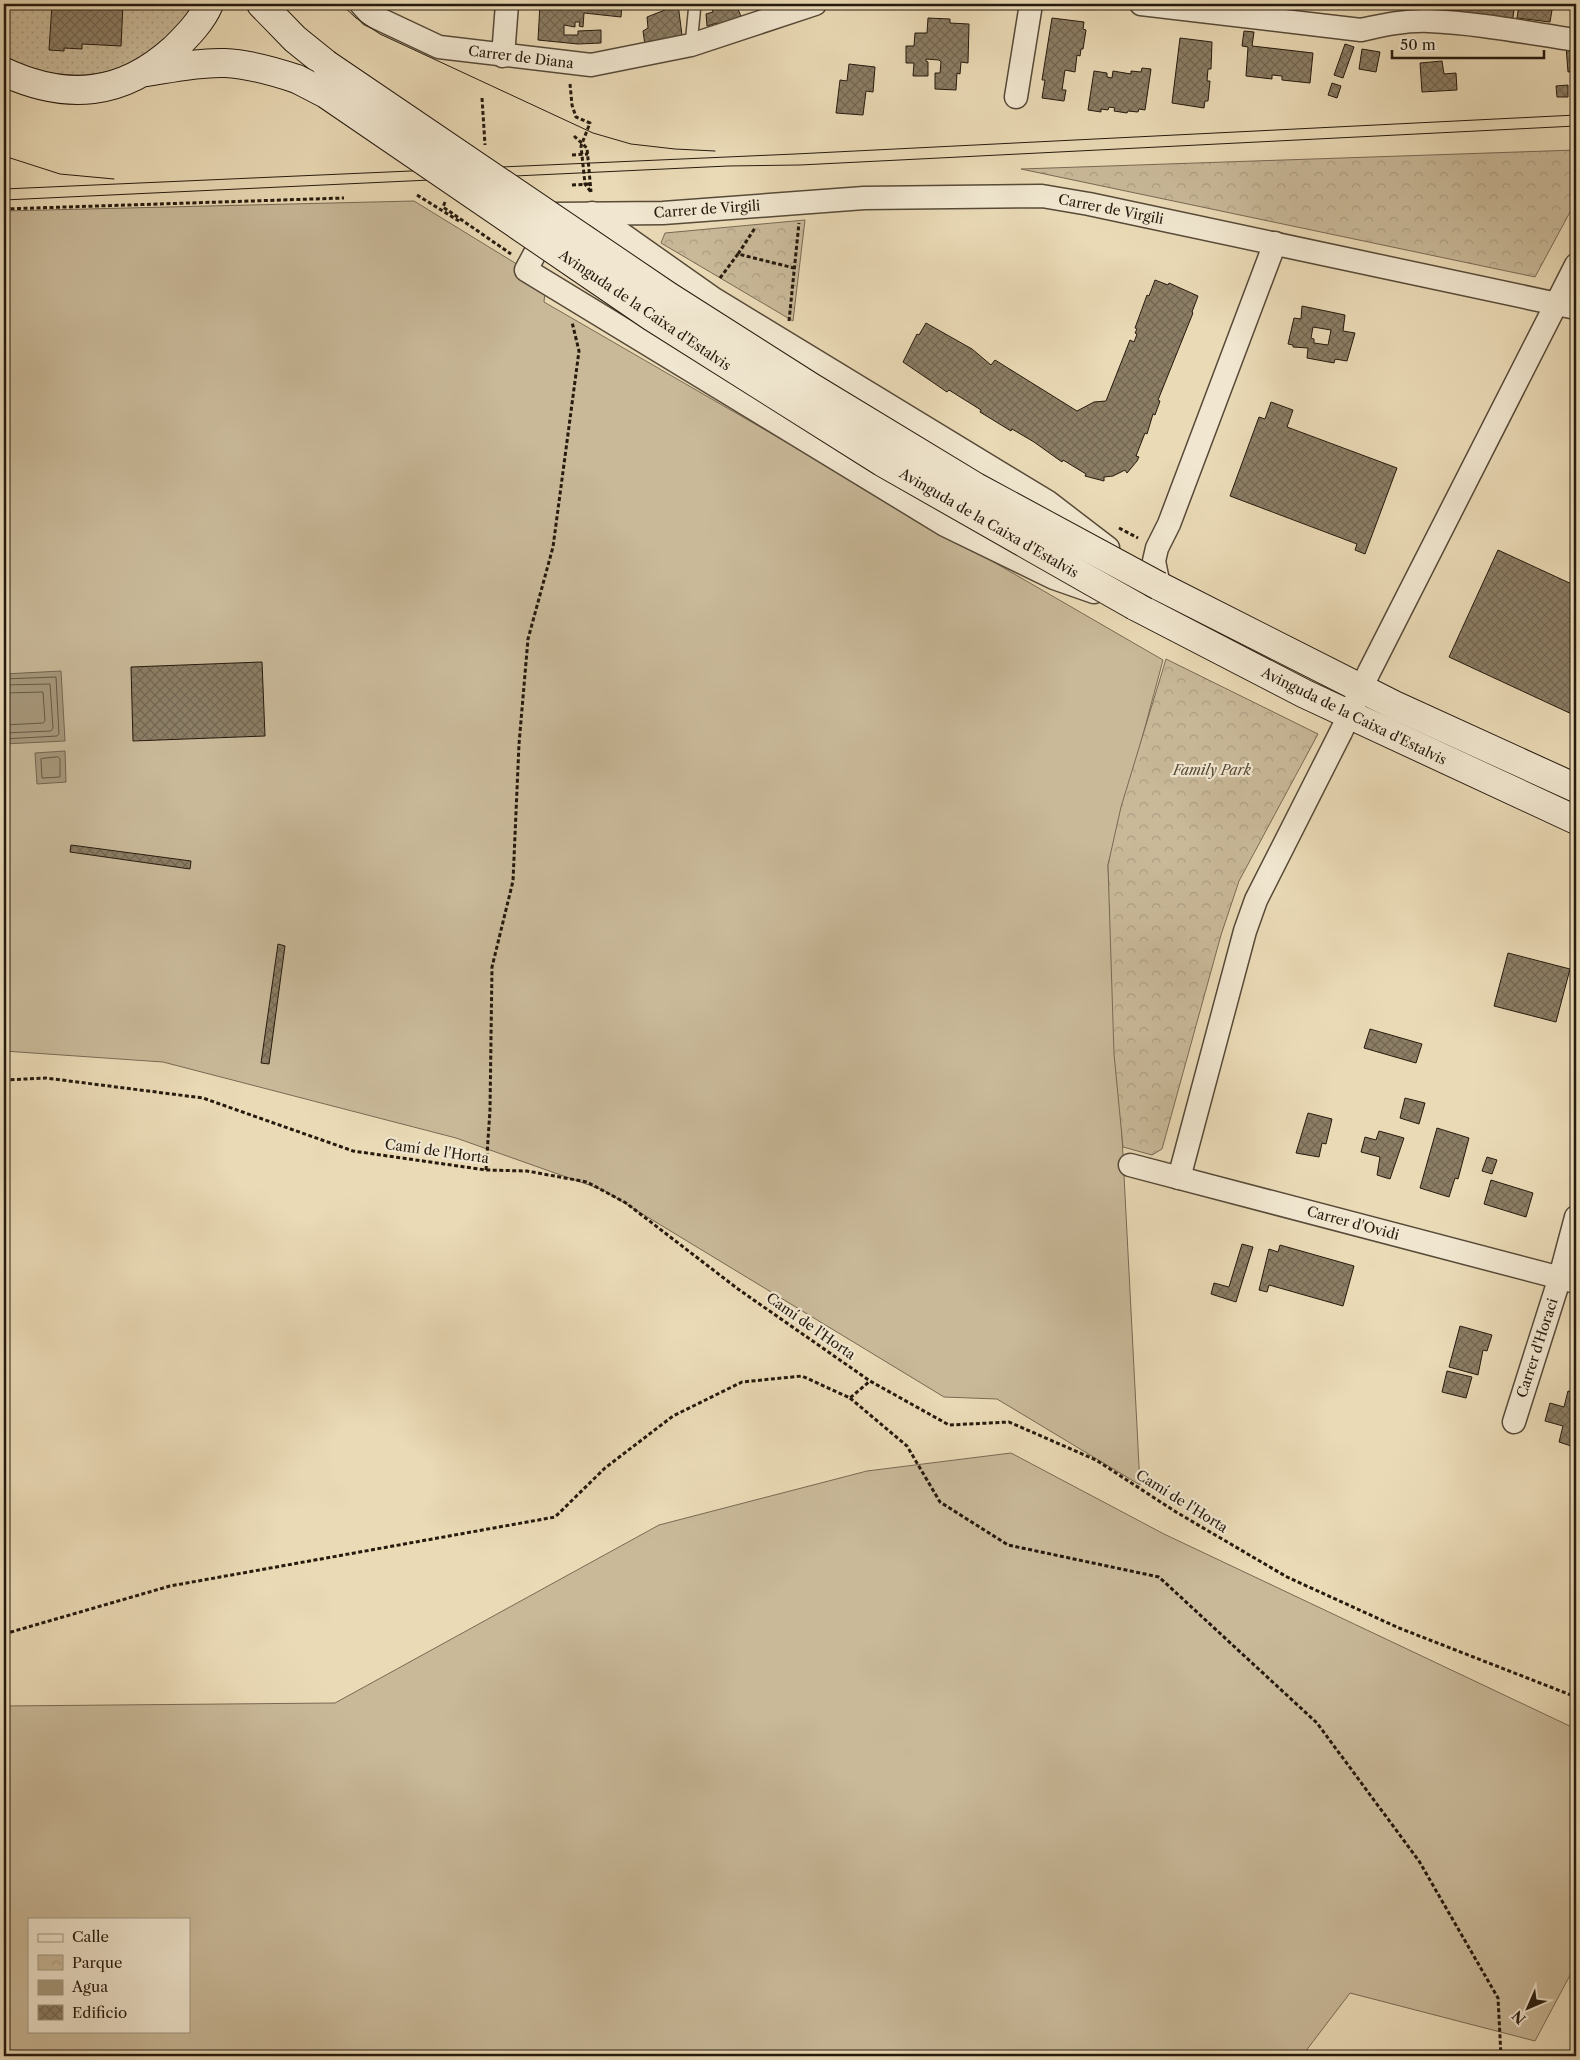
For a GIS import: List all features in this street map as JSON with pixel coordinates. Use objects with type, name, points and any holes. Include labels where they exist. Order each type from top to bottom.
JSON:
[{"type":"main road","points":[[4,72],[24,82],[50,89],[74,91],[102,88],[125,82],[146,72],[188,36],[210,4]]},
{"type":"main road","name":"Avinguda de la Caixa d'Estalvis","points":[[262,4],[295,39],[326,64],[659,291],[810,387],[976,487],[1159,586],[1362,688],[1576,788]]},
{"type":"main road","name":"Avinguda de la Caixa d'Estalvis","points":[[146,72],[185,65],[225,63],[262,68],[297,79],[326,94],[652,317],[882,462],[1135,606],[1349,715],[1576,820]]},
{"type":"street","name":"Carrer de Diana","points":[[361,4],[371,15],[438,46],[503,56],[592,65],[691,46],[815,4]]},
{"type":"street","points":[[503,56],[507,4]]},
{"type":"street","points":[[1016,97],[1031,4]]},
{"type":"street","points":[[1140,4],[1361,30],[1399,13],[1437,22],[1491,27],[1576,40]]},
{"type":"street","name":"Carrer de Virgili","points":[[526,270],[556,214],[592,202],[637,213],[663,213],[864,198],[1042,196],[1275,243],[1566,306]]},
{"type":"street","name":"Avinguda de la Caixa d'Estalvis","points":[[592,202],[628,239],[714,299],[1048,502],[1159,586]]},
{"type":"street","name":"Carrer de Virgili","points":[[628,239],[637,213]]},
{"type":"street","points":[[1159,586],[1154,561],[1157,548],[1168,524],[1275,243]]},
{"type":"street","points":[[1179,1178],[1245,931],[1256,900],[1362,688],[1566,306],[1576,265]]},
{"type":"street","name":"Avinguda de la Caixa d'Estalvis","points":[[526,270],[945,524],[1054,578],[1135,606]]},
{"type":"street","name":"Carrer d'Ovidi","points":[[1130,1165],[1568,1280]]},
{"type":"street","name":"Carrer d'Horaci","points":[[1514,1422],[1568,1280],[1576,1217]]},
{"type":"lane","points":[[691,46],[695,4]]},
{"type":"path","points":[[569,63],[572,105],[576,117],[590,123],[581,146],[585,184],[592,202]]},
{"type":"path","points":[[482,98],[486,153]]},
{"type":"path","points":[[574,136],[587,148],[592,202]]},
{"type":"path","points":[[572,155],[588,154]]},
{"type":"path","points":[[572,185],[591,184]]},
{"type":"path","points":[[417,195],[470,228]]},
{"type":"path","points":[[4,209],[344,198]]},
{"type":"path","points":[[788,322],[799,221]]},
{"type":"path","points":[[720,278],[758,224]]},
{"type":"path","points":[[738,254],[794,268]]},
{"type":"path","points":[[486,1170],[490,1110],[492,967],[513,881],[519,744],[528,639],[553,547],[579,351],[570,313]]},
{"type":"path","name":"Camí de l'Horta","points":[[4,1080],[46,1078],[203,1098],[353,1151],[486,1170],[527,1171],[587,1182],[626,1203],[738,1289],[870,1381],[949,1425],[1009,1422],[1096,1460],[1176,1512],[1287,1577],[1398,1628],[1576,1697]]},
{"type":"path","points":[[4,1634],[170,1586],[555,1516],[606,1468],[673,1416],[742,1382],[802,1376],[850,1398],[907,1446],[940,1502],[1008,1545],[1159,1577],[1317,1723],[1419,1861],[1498,1998],[1501,2056]]},
{"type":"path","points":[[850,1398],[870,1381]]},
{"type":"green space","points":[[4,4],[196,4],[171,38],[154,52],[134,63],[112,70],[90,74],[67,75],[45,72],[24,65],[4,55]]},
{"type":"green space","points":[[1576,150],[1576,201],[1535,277],[1021,169]]},
{"type":"green space","points":[[414,201],[546,282],[544,302],[1163,660],[1108,865],[1140,1485],[997,1399],[944,1397],[603,1190],[456,1138],[163,1062],[4,1051],[4,211]]},
{"type":"green space","points":[[805,220],[793,321],[661,243],[665,233]]},
{"type":"green space","name":"Family Park","points":[[1166,659],[1318,734],[1239,881],[1221,935],[1162,1149],[1152,1155],[1123,1147],[1114,1054],[1108,865],[1121,807]]},
{"type":"green space","points":[[1011,1453],[1164,1534],[1576,1729],[1576,1964],[1535,2041],[1350,1993],[1302,2056],[4,2056],[4,1706],[335,1703],[659,1525],[867,1471]]},
{"type":"water","points":[[61,671],[65,741],[4,744],[4,674]]},
{"type":"water","points":[[65,751],[66,782],[37,784],[35,753]]},
{"type":"building","points":[[52,4],[123,4],[121,46],[82,44],[82,49],[64,48],[64,51],[49,50]]},
{"type":"building","points":[[540,4],[622,4],[621,17],[584,13],[583,27],[579,26],[580,22],[575,22],[575,27],[564,25],[564,35],[578,35],[578,31],[601,30],[601,43],[578,44],[538,40]]},
{"type":"building","points":[[678,4],[683,43],[645,45],[643,31],[648,28],[647,17],[665,10],[664,5]]},
{"type":"building","points":[[716,4],[736,4],[742,19],[719,27],[717,23],[707,26],[706,14],[713,12],[711,6]]},
{"type":"building","points":[[1419,4],[1515,4],[1512,23],[1418,13]]},
{"type":"building","points":[[1519,4],[1553,4],[1550,22],[1517,18]]},
{"type":"building","points":[[928,18],[950,19],[950,23],[969,24],[968,63],[961,62],[960,74],[957,73],[956,90],[935,89],[935,73],[940,73],[941,62],[939,60],[926,59],[928,62],[928,76],[913,76],[914,63],[906,63],[906,46],[914,46],[915,33],[927,33]]},
{"type":"building","points":[[1052,18],[1084,22],[1083,29],[1086,30],[1083,49],[1081,49],[1080,56],[1077,55],[1075,72],[1065,70],[1062,90],[1066,90],[1064,101],[1042,98],[1045,80],[1042,80]]},
{"type":"building","points":[[1244,31],[1254,32],[1252,46],[1313,53],[1310,83],[1282,80],[1282,76],[1272,75],[1272,79],[1246,76],[1248,47],[1242,46]]},
{"type":"building","points":[[1180,38],[1212,42],[1211,69],[1208,69],[1207,81],[1210,81],[1208,101],[1205,101],[1204,108],[1172,103]]},
{"type":"building","points":[[1345,44],[1354,47],[1343,78],[1334,75]]},
{"type":"building","points":[[1566,46],[1576,49],[1576,71],[1568,72]]},
{"type":"building","points":[[1362,49],[1380,52],[1376,72],[1359,69]]},
{"type":"building","points":[[1442,61],[1444,74],[1456,73],[1457,90],[1422,92],[1420,63]]},
{"type":"building","points":[[849,64],[875,67],[873,92],[866,91],[863,115],[836,113],[840,80],[847,81]]},
{"type":"building","points":[[1142,68],[1151,69],[1145,110],[1139,109],[1138,112],[1128,111],[1127,113],[1114,111],[1115,108],[1109,107],[1108,110],[1101,109],[1101,112],[1088,110],[1094,71],[1107,73],[1107,77],[1112,78],[1113,71],[1131,74],[1131,71],[1141,72]]},
{"type":"building","points":[[1332,83],[1341,86],[1337,98],[1328,95]]},
{"type":"building","points":[[1568,85],[1568,97],[1557,97],[1556,86]]},
{"type":"building","points":[[1155,280],[1168,285],[1169,283],[1198,296],[1158,400],[1160,401],[1155,415],[1153,414],[1147,434],[1145,433],[1136,456],[1139,457],[1137,461],[1127,473],[1125,470],[1113,476],[1104,477],[1104,481],[1085,476],[1086,474],[1063,460],[1062,462],[1034,442],[1012,429],[1011,431],[980,412],[981,410],[949,390],[947,392],[903,362],[917,334],[919,335],[926,323],[972,349],[991,365],[995,360],[1077,411],[1094,402],[1106,401],[1130,340],[1134,342],[1137,334],[1135,333],[1137,329],[1135,328],[1147,295],[1149,296]]},
{"type":"building","points":[[1302,306],[1345,315],[1343,331],[1355,333],[1347,361],[1335,359],[1334,363],[1307,358],[1308,348],[1293,347],[1293,345],[1288,344],[1294,318],[1301,319]],"holes":[[[1313,327],[1331,330],[1328,345],[1314,343],[1314,339],[1311,338]]]},
{"type":"building","points":[[1271,402],[1293,410],[1287,427],[1397,468],[1365,554],[1355,550],[1357,544],[1230,496],[1259,417],[1265,419]]},
{"type":"building","points":[[1498,550],[1576,586],[1576,716],[1449,657]]},
{"type":"building","points":[[262,662],[265,736],[133,741],[131,667]]},
{"type":"building","points":[[71,845],[191,861],[190,869],[70,852]]},
{"type":"building","points":[[278,944],[285,946],[269,1064],[261,1063]]},
{"type":"building","points":[[1508,953],[1570,969],[1556,1022],[1494,1006]]},
{"type":"building","points":[[1370,1029],[1422,1044],[1416,1063],[1364,1048]]},
{"type":"building","points":[[1405,1098],[1425,1103],[1419,1124],[1400,1118]]},
{"type":"building","points":[[1308,1113],[1332,1119],[1326,1144],[1322,1143],[1319,1157],[1296,1153]]},
{"type":"building","points":[[1437,1128],[1469,1138],[1458,1179],[1455,1178],[1449,1197],[1420,1188]]},
{"type":"building","points":[[1379,1131],[1404,1138],[1390,1179],[1377,1175],[1380,1157],[1361,1152],[1365,1137],[1376,1140]]},
{"type":"building","points":[[1487,1157],[1497,1160],[1492,1174],[1482,1171]]},
{"type":"building","points":[[1491,1180],[1533,1193],[1526,1217],[1484,1204]]},
{"type":"building","points":[[1242,1244],[1253,1247],[1236,1302],[1211,1294],[1214,1283],[1229,1287]]},
{"type":"building","points":[[1280,1245],[1354,1266],[1343,1306],[1269,1285],[1267,1292],[1259,1290],[1269,1249],[1278,1252]]},
{"type":"building","points":[[1460,1326],[1492,1335],[1487,1351],[1483,1350],[1478,1375],[1449,1367]]},
{"type":"building","points":[[1447,1371],[1472,1377],[1466,1398],[1442,1392]]},
{"type":"building","points":[[1568,1391],[1576,1393],[1576,1438],[1574,1447],[1559,1442],[1563,1426],[1545,1421],[1550,1403],[1564,1407]]},
{"type":"tram line","points":[[341,4],[356,18],[380,34],[593,133],[631,144],[715,151]]},
{"type":"tram line","points":[[4,189],[795,154],[1576,115]]},
{"type":"tram line","points":[[4,200],[728,166],[800,165],[1576,126]]},
{"type":"tram line","points":[[4,156],[60,174],[114,179]]}]
